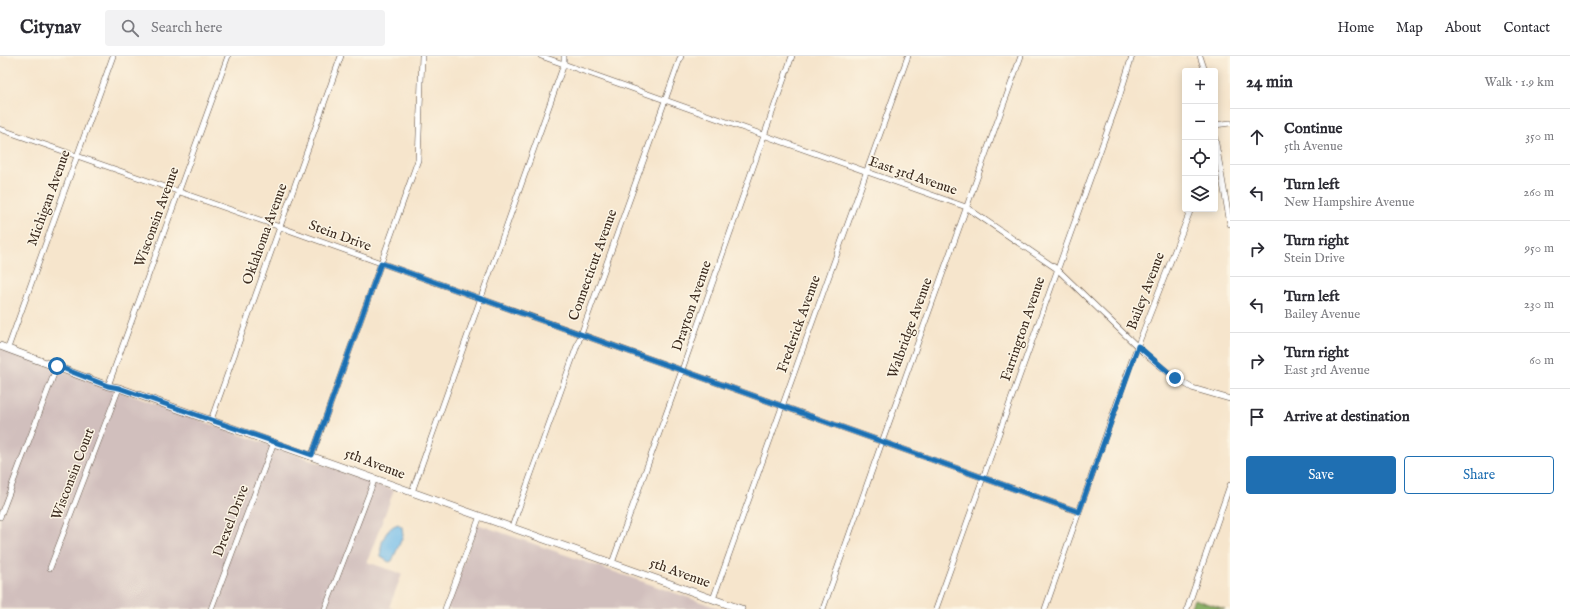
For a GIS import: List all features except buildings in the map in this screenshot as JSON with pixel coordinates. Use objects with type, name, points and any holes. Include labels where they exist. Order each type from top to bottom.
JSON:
[{"type":"main road","name":"5th Avenue","points":[[0,346],[108,386],[119,388],[312,455],[740,609]]},
{"type":"street","name":"Michigan Avenue","points":[[8,348],[113,56]]},
{"type":"street","name":"Wisconsin Avenue","points":[[108,386],[228,56]]},
{"type":"street","name":"Oklahoma Avenue","points":[[211,420],[341,56]]},
{"type":"street","points":[[312,455],[418,160],[422,56]]},
{"type":"street","name":"East 3rd Avenue","points":[[541,56],[966,207],[1057,268],[1138,346],[1175,378],[1192,388],[1230,399]]},
{"type":"street","points":[[412,492],[564,64],[564,56]]},
{"type":"street","name":"Connecticut Avenue","points":[[512,527],[681,56]]},
{"type":"street","name":"Drayton Avenue","points":[[612,563],[682,370],[792,56]]},
{"type":"street","name":"Frederick Avenue","points":[[713,599],[908,56]]},
{"type":"street","name":"Walbridge Avenue","points":[[823,609],[1021,56]]},
{"type":"street","name":"Farrington Avenue","points":[[936,609],[1118,101],[1132,56]]},
{"type":"street","points":[[1200,56],[1204,68]]},
{"type":"street","points":[[1218,125],[1230,123]]},
{"type":"street","name":"Stein Drive","points":[[0,129],[481,298],[782,407],[1079,512]]},
{"type":"street","points":[[1218,167],[1230,224]]},
{"type":"street","name":"Bailey Avenue","points":[[1045,609],[1138,346],[1191,212]]},
{"type":"street","points":[[0,517],[57,366]]},
{"type":"street","name":"Wisconsin Court","points":[[50,568],[119,388]]},
{"type":"street","name":"Drexel Drive","points":[[211,609],[274,442]]},
{"type":"street","points":[[325,609],[375,478]]},
{"type":"street","points":[[1187,609],[1230,485]]},
{"type":"street","points":[[445,609],[480,516]]},
{"type":"shaded area","points":[[0,348],[394,490],[367,562],[402,574],[389,607],[394,609],[0,609]]},
{"type":"shaded area","points":[[477,524],[721,609],[446,609]]},
{"type":"green space","points":[[1194,599],[1225,609],[1190,609]]},
{"type":"water","points":[[398,524],[402,527],[403,536],[392,561],[389,562],[381,557],[382,542],[386,533],[393,526]]},
{"type":"route","points":[[57,366],[108,386],[119,388],[312,455],[381,263],[1079,512],[1138,346],[1144,353],[1175,378]]}]
